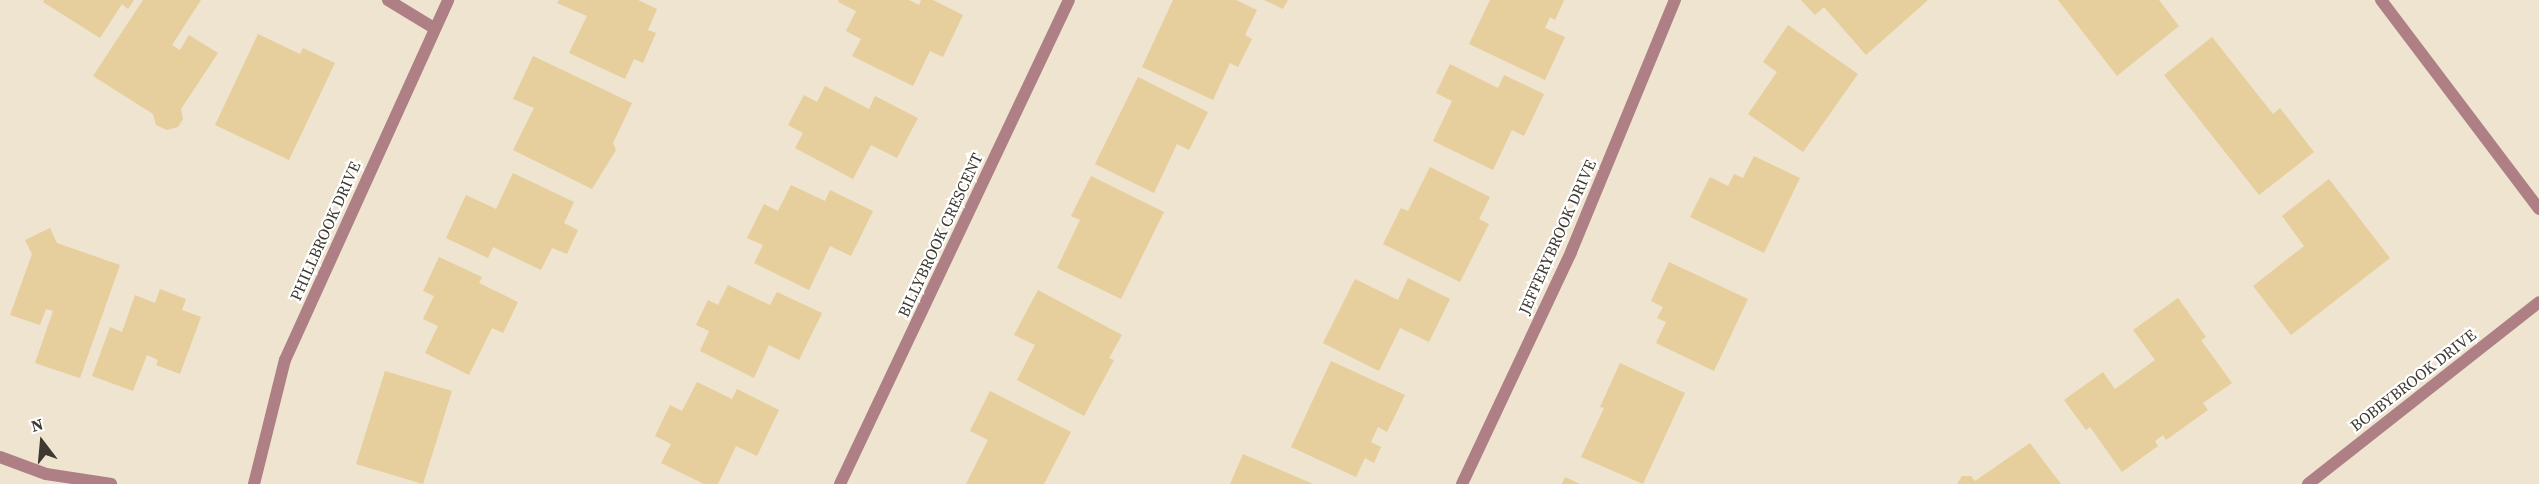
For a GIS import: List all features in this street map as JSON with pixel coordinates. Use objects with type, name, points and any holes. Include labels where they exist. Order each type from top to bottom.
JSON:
[{"type":"street","points":[[388,0],[434,28]]},
{"type":"street","name":"PHILLBROOK DRIVE","points":[[254,484],[285,360],[448,0]]},
{"type":"street","name":"BILLYBROOK CRESCENT","points":[[840,484],[1069,0]]},
{"type":"street","name":"JEFFERYBROOK DRIVE","points":[[1462,484],[1571,252],[1675,0]]},
{"type":"street","points":[[2381,0],[2539,209]]},
{"type":"street","name":"BOBBYBROOK DRIVE","points":[[2308,484],[2539,302]]},
{"type":"street","points":[[0,458],[46,474],[111,484]]},
{"type":"building","points":[[44,0],[134,0],[128,9],[122,4],[100,38],[43,2]]},
{"type":"building","points":[[143,0],[201,0],[172,45],[180,50],[189,35],[218,53],[181,109],[183,119],[178,127],[167,130],[156,125],[153,114],[93,76]]},
{"type":"building","points":[[559,0],[638,0],[657,9],[648,30],[656,33],[643,63],[634,59],[625,79],[569,53],[587,16],[557,3]]},
{"type":"building","points":[[839,0],[909,0],[919,5],[921,0],[933,0],[963,15],[943,57],[930,51],[913,86],[852,56],[861,39],[846,31],[856,11],[838,2]]},
{"type":"building","points":[[1173,0],[1236,0],[1257,10],[1245,35],[1252,39],[1238,67],[1230,63],[1213,100],[1142,67]]},
{"type":"building","points":[[1264,0],[1288,0],[1283,9]]},
{"type":"building","points":[[1490,0],[1564,0],[1555,20],[1550,17],[1545,28],[1565,37],[1545,80],[1469,44]]},
{"type":"building","points":[[1801,0],[1928,0],[1866,55],[1824,7],[1815,15]]},
{"type":"building","points":[[2058,0],[2159,0],[2179,26],[2117,76]]},
{"type":"building","points":[[1788,25],[1858,74],[1803,152],[1748,114],[1777,72],[1763,62]]},
{"type":"building","points":[[258,34],[300,54],[303,48],[335,63],[289,160],[215,125]]},
{"type":"building","points":[[2212,37],[2273,114],[2280,108],[2314,152],[2259,195],[2164,75]]},
{"type":"building","points":[[533,56],[632,103],[613,143],[616,150],[592,189],[513,150],[534,108],[513,99]]},
{"type":"building","points":[[1450,64],[1498,88],[1504,75],[1544,94],[1524,136],[1512,130],[1493,170],[1433,141],[1452,101],[1436,93]]},
{"type":"building","points":[[1138,77],[1208,112],[1189,150],[1177,144],[1154,193],[1095,164]]},
{"type":"building","points":[[825,86],[869,109],[875,96],[918,118],[897,158],[871,145],[853,179],[795,148],[803,133],[788,125],[804,95],[817,102]]},
{"type":"building","points":[[1754,156],[1800,178],[1764,253],[1690,217],[1710,177],[1728,186],[1734,174],[1743,178]]},
{"type":"building","points":[[1430,167],[1490,197],[1479,219],[1489,224],[1460,282],[1383,244],[1401,208],[1408,211]]},
{"type":"building","points":[[513,173],[574,202],[564,223],[578,230],[567,254],[552,248],[541,270],[493,247],[488,258],[446,238],[466,195],[496,209]]},
{"type":"building","points":[[1091,176],[1164,212],[1121,299],[1057,268],[1080,220],[1071,216]]},
{"type":"building","points":[[2329,179],[2390,258],[2291,335],[2253,286],[2304,246],[2282,216]]},
{"type":"building","points":[[791,185],[825,201],[830,190],[873,211],[851,256],[830,246],[809,290],[754,263],[763,245],[747,238],[764,204],[778,211]]},
{"type":"building","points":[[50,228],[57,243],[120,265],[80,378],[35,363],[53,311],[46,309],[40,325],[10,315],[32,254],[25,240]]},
{"type":"building","points":[[439,257],[482,277],[479,283],[518,302],[503,333],[492,328],[469,375],[425,353],[438,326],[423,319],[434,296],[423,291]]},
{"type":"building","points":[[1669,262],[1748,299],[1714,371],[1656,343],[1666,322],[1657,318],[1663,307],[1651,301]]},
{"type":"building","points":[[1408,278],[1450,299],[1429,342],[1400,328],[1379,371],[1323,343],[1355,279],[1398,300]]},
{"type":"building","points":[[728,285],[770,305],[777,292],[822,313],[799,360],[769,345],[754,378],[700,351],[709,331],[696,325],[708,300],[718,305]]},
{"type":"building","points":[[160,289],[186,299],[182,310],[201,317],[180,374],[156,365],[158,360],[147,355],[133,391],[92,376],[110,327],[122,332],[135,295],[155,303]]},
{"type":"building","points":[[1038,290],[1122,335],[1109,358],[1114,360],[1084,416],[1017,380],[1035,345],[1014,335]]},
{"type":"building","points":[[2178,298],[2206,337],[2201,340],[2232,383],[2203,403],[2208,410],[2166,440],[2163,435],[2155,441],[2158,446],[2122,472],[2090,427],[2086,430],[2064,400],[2103,372],[2115,389],[2155,360],[2133,330]]},
{"type":"building","points":[[1331,361],[1405,395],[1387,432],[1378,427],[1371,442],[1381,447],[1374,463],[1365,458],[1356,477],[1291,447]]},
{"type":"building","points":[[1620,363],[1685,393],[1643,484],[1581,457],[1604,408],[1600,407]]},
{"type":"building","points":[[385,371],[452,391],[423,484],[356,464]]},
{"type":"building","points":[[697,382],[732,399],[737,389],[779,410],[757,456],[736,446],[718,484],[704,484],[661,463],[671,444],[655,436],[670,405],[682,411]]},
{"type":"building","points":[[990,391],[1071,432],[1044,484],[966,484],[988,440],[970,431]]},
{"type":"building","points":[[2030,443],[2061,484],[1957,484],[1962,476],[1971,476],[1975,481]]},
{"type":"building","points":[[1243,454],[1313,484],[1230,484]]},
{"type":"building","points":[[1565,477],[1580,484],[1562,484]]}]
